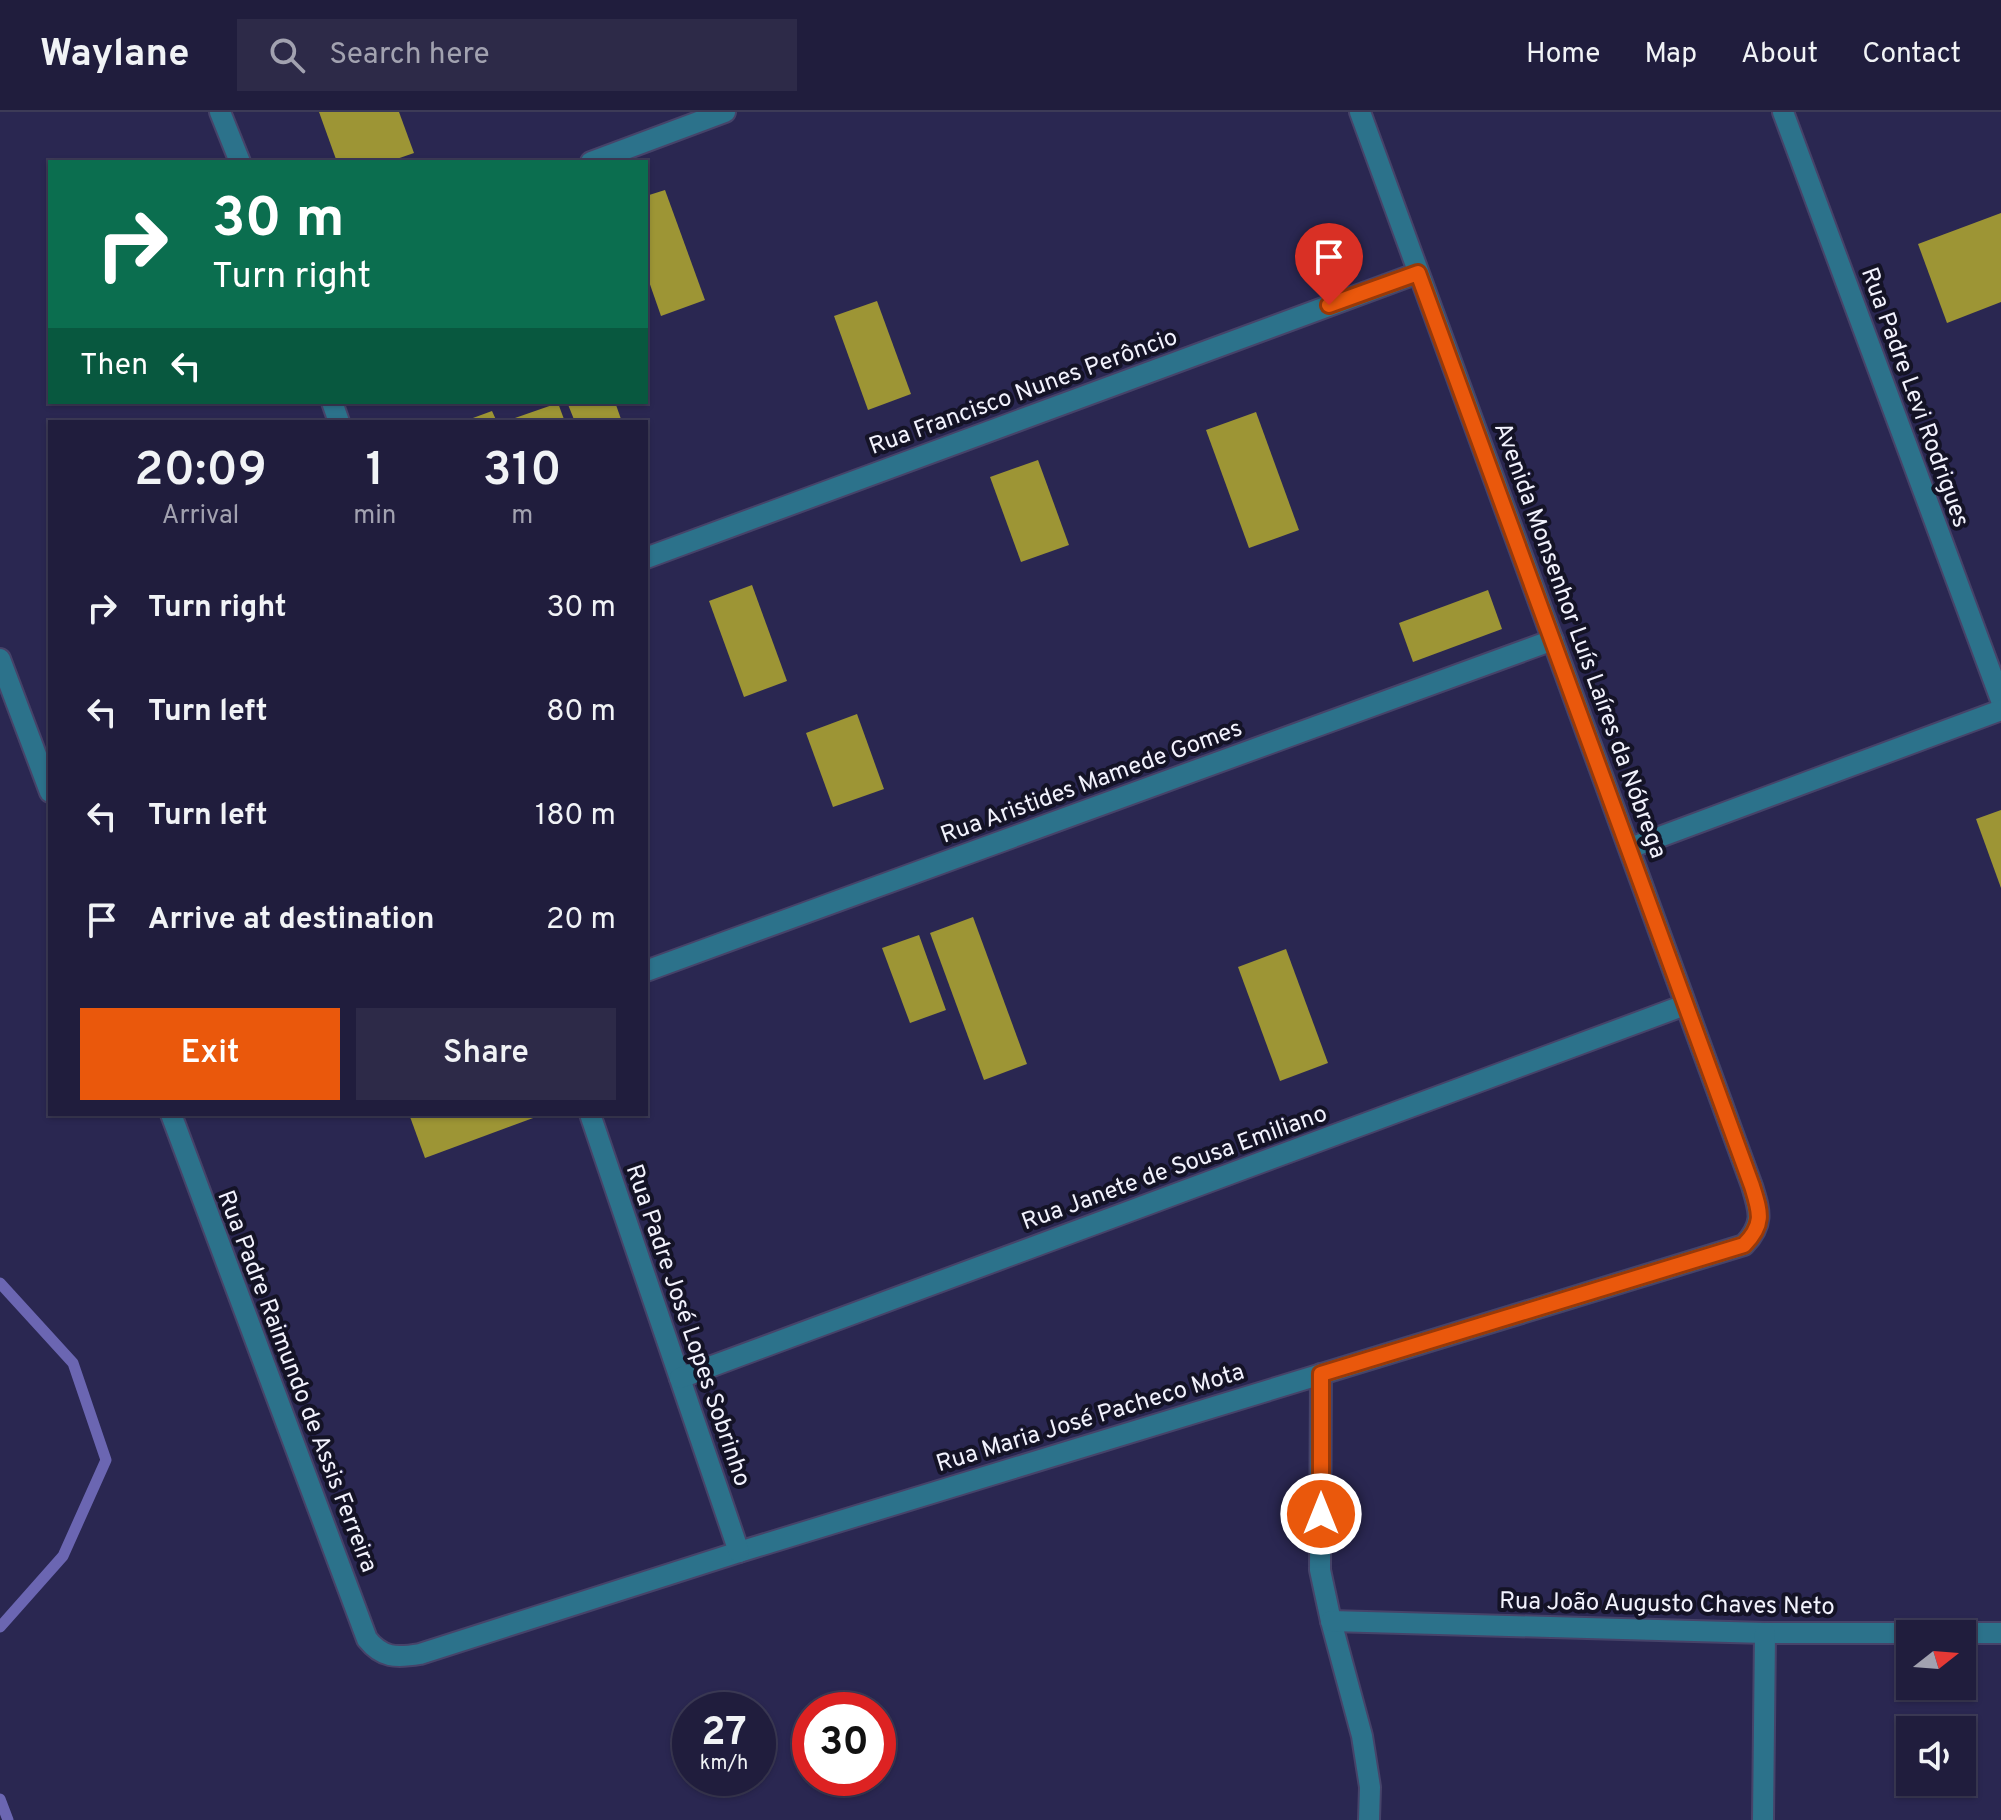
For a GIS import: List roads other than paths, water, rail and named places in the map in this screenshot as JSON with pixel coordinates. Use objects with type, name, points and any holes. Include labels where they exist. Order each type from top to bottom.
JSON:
[{"type":"street","points":[[220,112],[239,160]]},
{"type":"street","points":[[596,160],[725,112]]},
{"type":"street","name":"Avenida Monsenhor Luís Laíres da Nóbrega","points":[[1360,112],[1752,1186]]},
{"type":"street","name":"Rua Padre Levi Rodrigues","points":[[1783,112],[2001,700]]},
{"type":"street","name":"Rua Francisco Nunes Perôncio","points":[[648,557],[1418,273]]},
{"type":"street","name":"Rua Aristides Mamede Gomes","points":[[648,970],[1553,640]]},
{"type":"street","points":[[0,659],[48,787]]},
{"type":"street","points":[[1630,848],[2001,710]]},
{"type":"street","name":"Rua Janete de Sousa Emiliano","points":[[680,1378],[1685,1005]]},
{"type":"street","name":"Rua Padre Raimundo de Assis Ferreira","points":[[172,1116],[367,1639],[377,1652],[390,1657]]},
{"type":"street","name":"Rua Padre José Lopes Sobrinho","points":[[591,1116],[739,1552]]},
{"type":"street","name":"Rua Maria José Pacheco Mota","points":[[390,1657],[420,1654],[739,1552],[1744,1245],[1755,1234],[1760,1222],[1752,1186]]},
{"type":"street","points":[[1321,1374],[1320,1570],[1362,1736],[1370,1787],[1369,1820]]},
{"type":"street","name":"Rua João Augusto Chaves Neto","points":[[1331,1621],[1765,1633],[2001,1633]]},
{"type":"street","points":[[1763,1820],[1765,1633]]},
{"type":"waterway","points":[[0,1283],[73,1363],[106,1460],[63,1556],[0,1627]]},
{"type":"waterway","points":[[0,1799],[8,1820]]}]
